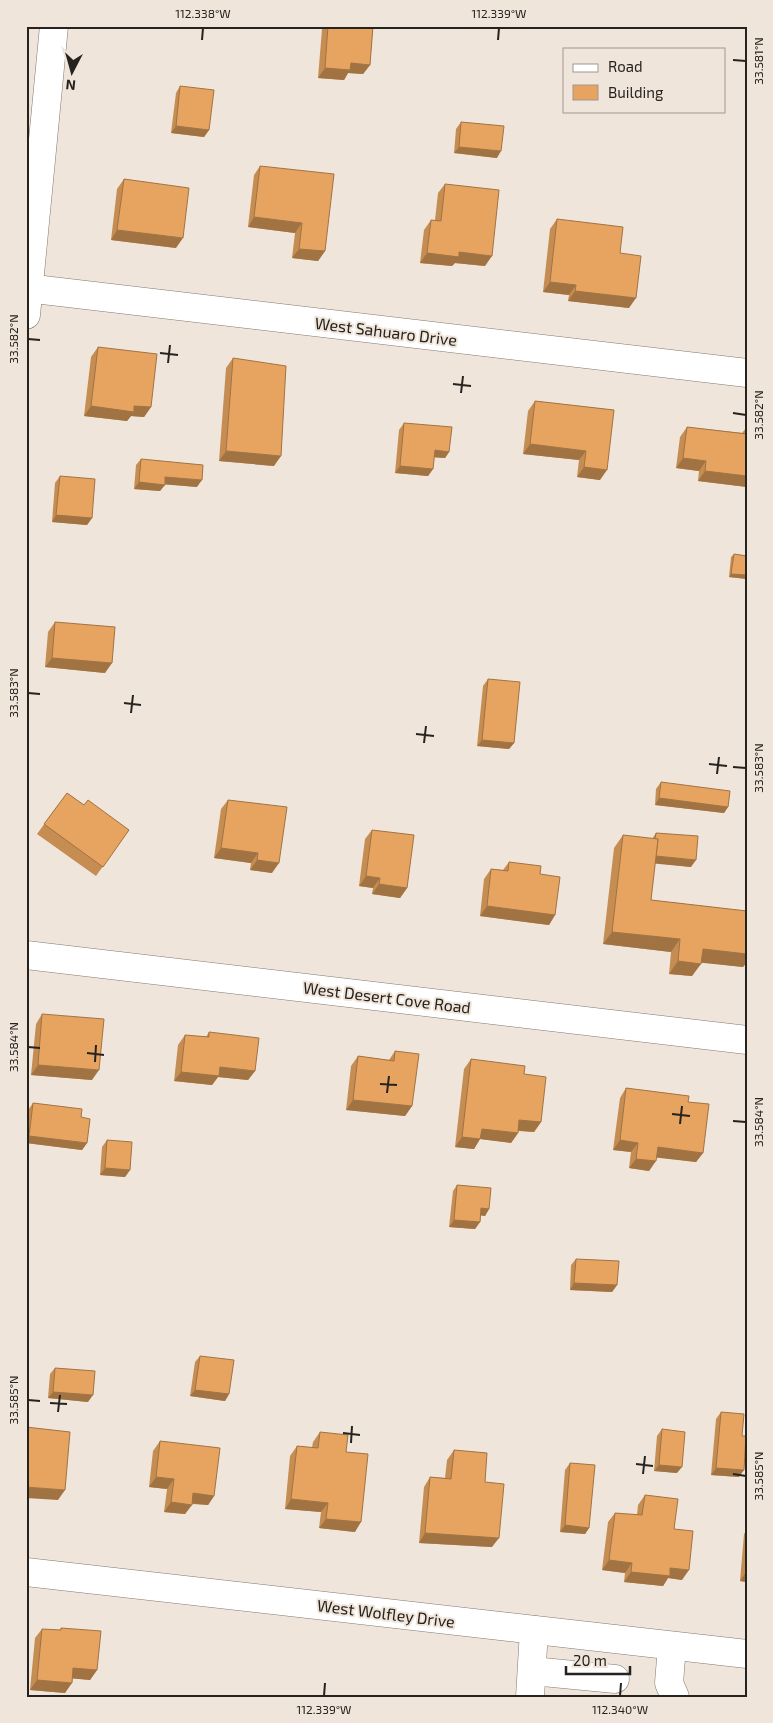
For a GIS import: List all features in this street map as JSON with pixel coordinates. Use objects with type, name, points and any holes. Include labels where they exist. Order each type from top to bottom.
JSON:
[{"type":"street","points":[[27,297],[54,26]]},
{"type":"street","name":"West Sahuaro Drive","points":[[27,297],[747,373]]},
{"type":"street","name":"West Desert Cove Road","points":[[26,955],[747,1040]]},
{"type":"street","name":"West Wolfley Drive","points":[[26,1572],[747,1654]]},
{"type":"street","points":[[534,1630],[531,1684],[614,1688],[619,1640]]},
{"type":"street","points":[[672,1646],[669,1683],[675,1697]]},
{"type":"building","points":[[328,26],[373,26],[370,65],[351,63],[350,70],[325,68]]},
{"type":"building","points":[[180,86],[214,90],[209,130],[176,126]]},
{"type":"building","points":[[461,122],[504,126],[501,151],[459,147]]},
{"type":"building","points":[[260,166],[334,174],[325,251],[299,249],[302,223],[254,217]]},
{"type":"building","points":[[124,179],[189,188],[183,238],[117,230]]},
{"type":"building","points":[[445,184],[499,190],[492,256],[459,252],[459,257],[427,253],[431,220],[441,221]]},
{"type":"building","points":[[557,219],[623,227],[620,253],[641,256],[636,298],[575,291],[576,285],[550,282]]},
{"type":"building","points":[[98,347],[157,354],[151,407],[134,406],[134,412],[91,406]]},
{"type":"building","points":[[233,358],[286,366],[281,456],[226,451]]},
{"type":"building","points":[[535,401],[614,410],[607,470],[584,467],[586,451],[530,444]]},
{"type":"building","points":[[404,423],[452,427],[449,452],[435,450],[433,469],[400,466]]},
{"type":"building","points":[[687,427],[747,434],[747,476],[705,471],[706,461],[683,458]]},
{"type":"building","points":[[141,459],[203,465],[202,480],[165,477],[165,485],[139,482]]},
{"type":"building","points":[[60,476],[95,479],[92,518],[56,515]]},
{"type":"building","points":[[734,554],[747,556],[747,575],[731,574]]},
{"type":"building","points":[[55,622],[115,627],[112,663],[52,658]]},
{"type":"building","points":[[488,679],[520,682],[514,743],[482,740]]},
{"type":"building","points":[[661,782],[730,791],[728,807],[659,798]]},
{"type":"building","points":[[67,793],[84,805],[88,800],[129,830],[103,867],[44,824]]},
{"type":"building","points":[[228,800],[287,807],[279,863],[257,860],[258,853],[221,848]]},
{"type":"building","points":[[372,830],[414,835],[407,888],[379,884],[380,878],[366,876]]},
{"type":"building","points":[[656,833],[698,836],[696,860],[656,856],[658,839],[655,839]]},
{"type":"building","points":[[623,835],[658,839],[651,900],[747,911],[747,954],[703,949],[701,964],[678,961],[680,939],[612,932]]},
{"type":"building","points":[[509,862],[541,866],[540,874],[560,877],[555,915],[487,906],[491,869],[508,871]]},
{"type":"building","points":[[42,1014],[104,1019],[99,1070],[38,1065]]},
{"type":"building","points":[[209,1032],[259,1038],[255,1071],[220,1067],[219,1076],[181,1072],[185,1035],[209,1037]]},
{"type":"building","points":[[395,1051],[419,1054],[412,1106],[353,1100],[358,1056],[394,1061]]},
{"type":"building","points":[[471,1059],[525,1066],[524,1074],[546,1077],[541,1122],[519,1120],[518,1133],[482,1129],[480,1139],[462,1137]]},
{"type":"building","points":[[626,1088],[689,1096],[688,1102],[709,1104],[703,1153],[658,1147],[656,1161],[636,1159],[638,1143],[620,1140]]},
{"type":"building","points":[[33,1103],[82,1109],[81,1117],[90,1119],[87,1143],[29,1136]]},
{"type":"building","points":[[107,1140],[132,1142],[130,1170],[105,1168]]},
{"type":"building","points":[[457,1185],[491,1188],[489,1209],[481,1208],[480,1222],[454,1220]]},
{"type":"building","points":[[576,1259],[619,1261],[617,1285],[574,1283]]},
{"type":"building","points":[[200,1356],[234,1360],[229,1394],[195,1390]]},
{"type":"building","points":[[55,1368],[95,1371],[93,1395],[53,1392]]},
{"type":"building","points":[[721,1412],[744,1414],[742,1436],[746,1436],[744,1470],[716,1468]]},
{"type":"building","points":[[26,1427],[70,1432],[65,1490],[26,1487]]},
{"type":"building","points":[[662,1429],[685,1432],[682,1467],[659,1465]]},
{"type":"building","points":[[320,1432],[348,1435],[346,1452],[368,1454],[361,1522],[326,1519],[328,1503],[291,1499],[297,1446],[318,1448]]},
{"type":"building","points":[[160,1441],[220,1448],[214,1496],[193,1493],[192,1505],[171,1502],[174,1479],[156,1477]]},
{"type":"building","points":[[454,1450],[487,1453],[485,1482],[504,1484],[499,1538],[425,1533],[430,1477],[451,1479]]},
{"type":"building","points":[[570,1463],[595,1465],[589,1528],[565,1525]]},
{"type":"building","points":[[645,1495],[678,1499],[674,1529],[693,1531],[689,1570],[670,1568],[670,1576],[631,1572],[632,1563],[609,1560],[615,1513],[642,1515]]},
{"type":"building","points":[[61,1628],[101,1631],[97,1670],[73,1668],[72,1683],[37,1680],[42,1629],[61,1630]]}]
